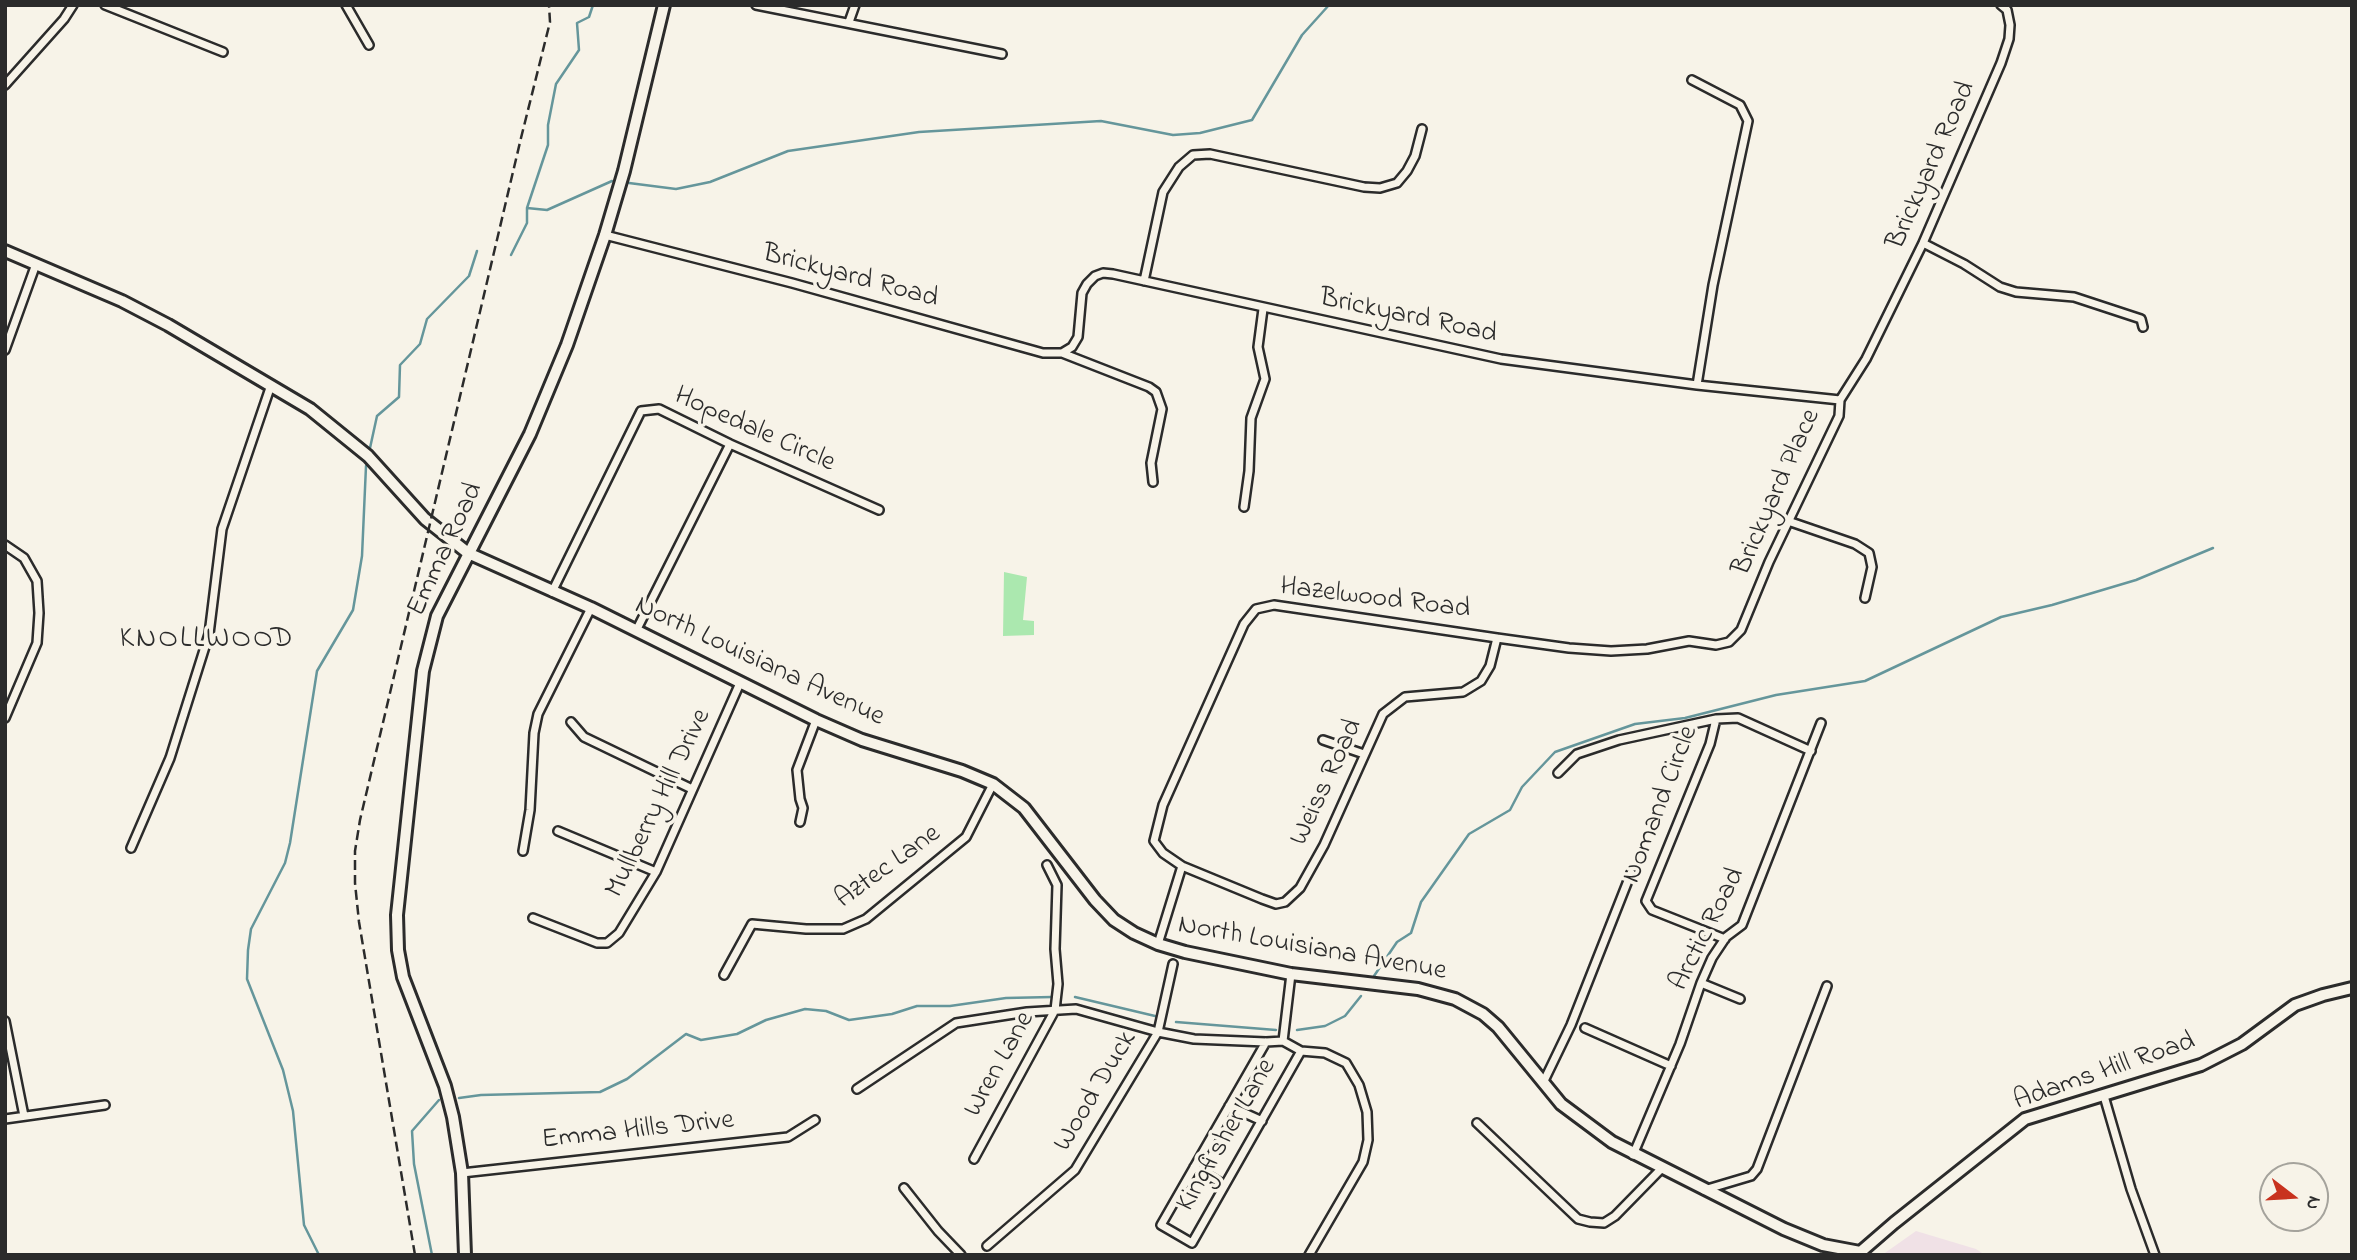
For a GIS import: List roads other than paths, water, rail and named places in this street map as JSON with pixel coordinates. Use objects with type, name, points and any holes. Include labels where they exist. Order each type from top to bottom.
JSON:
[{"type":"street","points":[[5,85],[64,19],[73,5]]},
{"type":"street","points":[[105,5],[223,52]]},
{"type":"street","points":[[346,5],[369,46]]},
{"type":"street","name":"Emma Road","points":[[465,1255],[457,1138],[445,1086],[402,977],[398,950],[397,915],[423,671],[437,616],[530,433],[567,345],[624,171],[664,5]]},
{"type":"street","points":[[756,5],[1002,54]]},
{"type":"street","points":[[849,22],[855,5]]},
{"type":"street","name":"Brickyard Road","points":[[605,235],[792,283],[1043,353],[1062,353],[1072,347],[1078,337],[1082,293],[1095,276],[1103,273],[1501,359],[1697,385],[1840,400],[1866,359],[1923,243],[2001,64],[2009,40],[2007,7]]},
{"type":"street","points":[[1692,80],[1740,105],[1748,121],[1713,285],[1697,385]]},
{"type":"street","points":[[1144,281],[1165,187],[1179,167],[1193,155],[1210,153],[1364,187],[1380,188],[1397,183],[1407,171],[1415,156],[1422,129]]},
{"type":"street","points":[[1923,243],[1964,264],[2000,287],[2016,292],[2074,297],[2092,302],[2141,319],[2143,327]]},
{"type":"street","name":"North Louisiana Avenue","points":[[5,251],[122,301],[310,409],[354,443],[388,475],[425,519],[468,553],[591,608],[816,720],[862,740],[962,771],[993,784],[1024,808],[1095,900],[1114,920],[1134,933],[1158,944],[1291,974],[1418,989],[1455,999],[1483,1014],[1498,1027],[1561,1104],[1588,1126],[1633,1155],[1801,1236],[1859,1254]]},
{"type":"street","points":[[5,350],[36,264]]},
{"type":"street","points":[[1244,507],[1249,471],[1251,418],[1265,379],[1258,347],[1264,309]]},
{"type":"street","points":[[1062,353],[1156,392],[1162,409],[1151,463],[1153,482]]},
{"type":"street","points":[[131,848],[170,758],[209,634],[222,529],[271,385]]},
{"type":"street","name":"Brickyard Place","points":[[1751,603],[1839,416],[1840,400]]},
{"type":"street","name":"Hopedale Circle","points":[[552,592],[641,411],[659,409],[730,444],[879,510]]},
{"type":"street","points":[[636,631],[730,444]]},
{"type":"street","points":[[1788,521],[1855,544],[1869,553],[1872,567],[1865,598]]},
{"type":"street","points":[[5,545],[23,558],[37,581],[39,613],[37,643],[5,718]]},
{"type":"street","name":"Hazelwood Road","points":[[1182,866],[1163,853],[1154,841],[1163,805],[1244,625],[1256,609],[1274,605],[1569,648],[1611,651],[1647,649],[1689,640],[1716,645],[1729,642],[1741,630],[1751,603]]},
{"type":"street","points":[[523,851],[530,810],[534,733],[538,714],[591,608]]},
{"type":"street","name":"Weiss Road","points":[[1182,866],[1276,904],[1286,902],[1300,888],[1324,845],[1383,714],[1405,697],[1463,692],[1482,681],[1490,666],[1497,638]]},
{"type":"street","name":"Mullberry Hill Drive","points":[[533,918],[597,943],[607,943],[619,933],[656,872],[740,683]]},
{"type":"street","points":[[1558,773],[1577,754],[1619,740],[1716,719],[1738,718],[1811,751]]},
{"type":"street","name":"Nomand Circle","points":[[1716,719],[1710,744],[1646,901],[1652,910],[1725,939]]},
{"type":"street","points":[[800,822],[803,808],[797,770],[816,720]]},
{"type":"street","points":[[571,722],[584,737],[692,789]]},
{"type":"street","name":"Arctic Road","points":[[1633,1155],[1671,1066],[1712,958],[1725,939],[1742,925],[1821,723]]},
{"type":"street","points":[[1323,740],[1364,754]]},
{"type":"street","name":"Aztec Lane","points":[[724,975],[752,924],[843,929],[866,919],[966,837],[993,784]]},
{"type":"street","points":[[558,831],[656,872]]},
{"type":"street","name":"Wren Lane","points":[[974,1160],[1055,1010],[1058,984],[1055,949],[1057,885],[1047,865]]},
{"type":"street","points":[[1158,944],[1182,866]]},
{"type":"street","points":[[1543,1083],[1571,1025],[1631,873]]},
{"type":"street","name":"Wood Duck","points":[[987,1246],[1075,1170],[1158,1032],[1173,964]]},
{"type":"street","points":[[1283,1041],[1291,974]]},
{"type":"street","points":[[1701,983],[1740,999]]},
{"type":"street","points":[[1704,1190],[1751,1176],[1757,1169],[1827,986]]},
{"type":"street","name":"Adams Hill Road","points":[[1859,1254],[2025,1119],[2201,1065],[2242,1044],[2295,1005],[2352,988]]},
{"type":"street","points":[[858,1089],[956,1023],[1027,1012],[1076,1009],[1194,1039],[1283,1041],[1301,1051],[1325,1053],[1346,1063],[1359,1085],[1367,1112],[1368,1140],[1363,1162],[1309,1255]]},
{"type":"street","points":[[5,1021],[24,1116]]},
{"type":"street","points":[[1585,1028],[1671,1066]]},
{"type":"street","points":[[1224,1185],[1194,1167],[1266,1042]]},
{"type":"street","name":"Kingfisher Lane","points":[[1194,1167],[1161,1224],[1192,1243],[1301,1051]]},
{"type":"street","points":[[2104,1096],[2131,1189],[2155,1255]]},
{"type":"street","points":[[5,1119],[105,1105]]},
{"type":"street","points":[[1229,1105],[1262,1121]]},
{"type":"street","name":"Emma Hills Drive","points":[[461,1173],[788,1137],[815,1120]]},
{"type":"street","points":[[1477,1123],[1578,1219],[1590,1222],[1604,1223],[1615,1216],[1661,1169]]},
{"type":"street","points":[[904,1188],[961,1255]]},
{"type":"street","points":[[1801,1236],[1816,1246],[1821,1255]]},
{"type":"waterway","points":[[511,255],[527,223],[527,208],[548,145],[548,125],[556,84],[579,50],[577,23],[589,17],[593,5]]},
{"type":"waterway","points":[[629,183],[676,189],[710,182],[788,151],[919,132],[1101,121],[1173,135],[1200,133],[1252,120],[1302,35],[1329,5]]},
{"type":"waterway","points":[[527,208],[547,210],[612,181]]},
{"type":"waterway","points":[[370,448],[377,416],[399,397],[400,365],[420,344],[427,319],[469,276],[477,251]]},
{"type":"waterway","points":[[319,1255],[304,1225],[293,1111],[283,1070],[247,979],[248,950],[251,929],[285,863],[290,843],[317,671],[353,610],[362,556],[366,466]]},
{"type":"waterway","points":[[1374,976],[1397,942],[1411,933],[1421,902],[1469,834],[1510,810],[1522,787],[1555,752],[1635,724],[1685,718],[1776,695],[1865,681],[2001,617],[2136,580],[2213,548]]},
{"type":"waterway","points":[[1297,1030],[1325,1026],[1345,1016],[1361,996]]},
{"type":"waterway","points":[[459,1098],[600,1092],[627,1079],[686,1034],[701,1040],[737,1034],[766,1020],[805,1009],[826,1011],[849,1020],[892,1014],[917,1006],[950,1006],[1006,998],[1052,997]]},
{"type":"waterway","points":[[1075,997],[1155,1016]]},
{"type":"waterway","points":[[1176,1022],[1276,1030]]},
{"type":"waterway","points":[[432,1255],[414,1164],[412,1131],[439,1100]]},
{"type":"railway","points":[[415,1255],[359,922],[355,851],[360,820],[550,22],[549,5]]},
{"type":"district","name":"KNOLLWOOD","points":[[207,641]]}]
